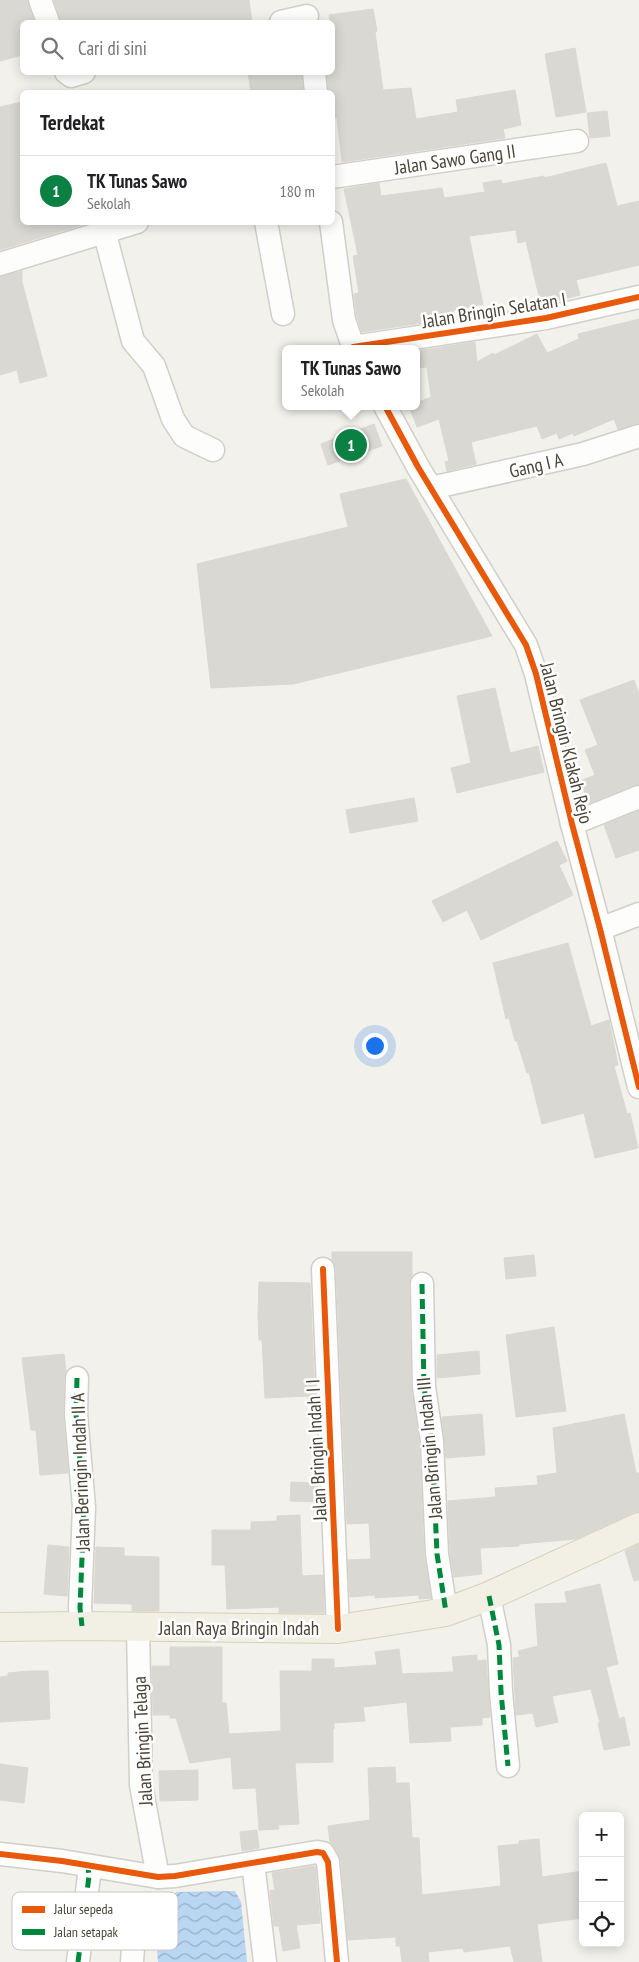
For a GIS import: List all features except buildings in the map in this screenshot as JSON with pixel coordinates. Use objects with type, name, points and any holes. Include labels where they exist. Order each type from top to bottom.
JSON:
[{"type":"main road","name":"Jalan Raya Bringin Indah","points":[[0,1627],[338,1629],[446,1612],[489,1596],[639,1527]]},
{"type":"street","points":[[40,0],[47,20]]},
{"type":"street","points":[[287,20],[307,13]]},
{"type":"street","points":[[314,75],[316,90]]},
{"type":"street","name":"Jalan Sawo Gang II","points":[[335,177],[577,141]]},
{"type":"street","points":[[0,264],[128,225]]},
{"type":"street","points":[[267,225],[283,314]]},
{"type":"street","points":[[331,225],[344,320],[352,345]]},
{"type":"street","points":[[107,232],[107,242],[133,341],[154,366],[173,419],[184,436],[213,450]]},
{"type":"street","name":"Jalan Bringin Selatan I","points":[[372,345],[546,318],[639,297]]},
{"type":"street","name":"Jalan Bringin Klakah Rejo","points":[[387,410],[431,488],[526,645],[536,674],[639,1087]]},
{"type":"street","name":"Gang I A","points":[[431,488],[583,454],[639,436]]},
{"type":"street","points":[[572,824],[639,798]]},
{"type":"street","points":[[600,930],[639,914]]},
{"type":"street","name":"Jalan Bringin Indah I I","points":[[323,1269],[338,1629]]},
{"type":"street","name":"Jalan Bringin Indah III","points":[[422,1284],[424,1388],[432,1441],[437,1554],[446,1612]]},
{"type":"street","name":"Jalan Beringin Indah II A","points":[[77,1378],[76,1414],[84,1507],[80,1608],[82,1626]]},
{"type":"street","points":[[489,1596],[500,1645],[501,1692],[508,1766]]},
{"type":"street","name":"Jalan Bringin Telaga","points":[[138,1627],[141,1785],[158,1877]]},
{"type":"street","points":[[0,1854],[158,1877],[175,1876],[317,1852],[323,1853],[328,1862],[337,1962]]},
{"type":"street","points":[[253,1863],[265,1962]]},
{"type":"street","points":[[87,1892],[88,1867]]},
{"type":"water","points":[[235,1891],[241,1902],[247,1962],[158,1962],[157,1950],[178,1950],[178,1892],[176,1892]]},
{"type":"marked path","points":[[422,1284],[424,1387],[432,1441],[437,1554],[446,1612]]},
{"type":"marked path","points":[[77,1378],[76,1414],[84,1507],[80,1608],[82,1626]]},
{"type":"marked path","points":[[489,1596],[499,1645],[508,1766]]},
{"type":"marked path","points":[[84,1866],[88,1867],[87,1892]]},
{"type":"marked path","points":[[78,1962],[80,1950]]},
{"type":"cycle path","points":[[366,345],[546,318],[639,297]]},
{"type":"cycle path","points":[[387,410],[418,467],[526,645],[536,674],[639,1087]]},
{"type":"cycle path","points":[[323,1269],[338,1629]]},
{"type":"cycle path","points":[[0,1854],[62,1861],[158,1877],[175,1876],[317,1852],[323,1853],[328,1862],[337,1962]]},
{"type":"place","name":"TK Tunas Sawo","points":[[351,445]]}]
